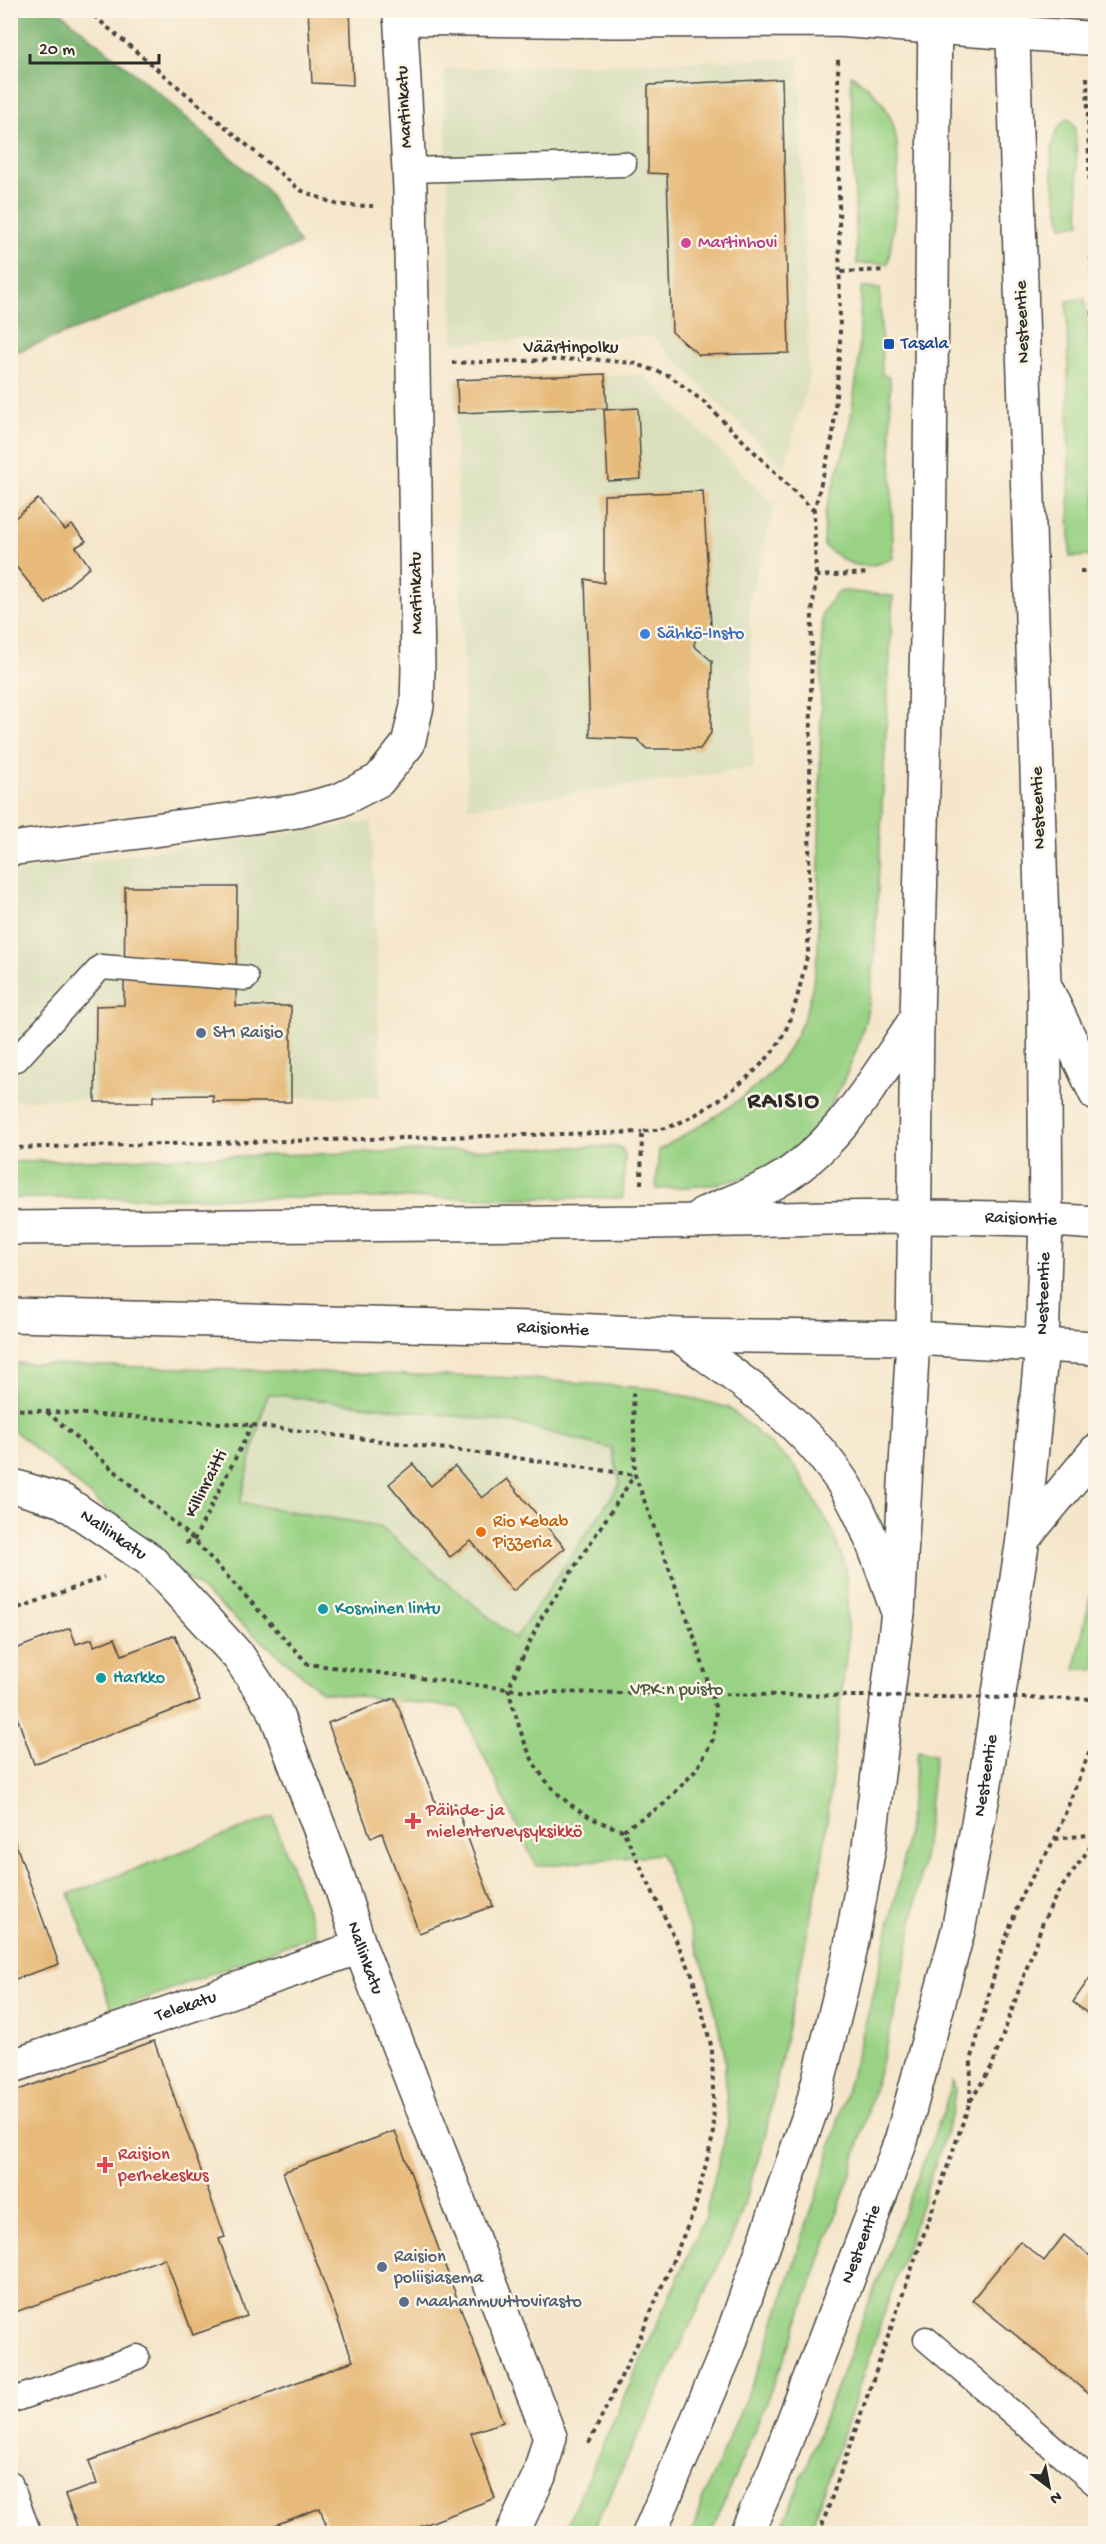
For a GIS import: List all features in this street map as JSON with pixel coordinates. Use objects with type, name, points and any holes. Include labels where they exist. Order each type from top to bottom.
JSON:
[{"type":"main road","name":"Martinkatu","points":[[10,849],[298,811],[340,800],[379,780],[408,744],[417,706],[418,668],[409,170],[400,14],[1012,21],[1091,37]]},
{"type":"main road","points":[[649,2534],[728,2348],[812,2107],[848,1962],[869,1847],[898,1612],[913,1338],[916,1216],[917,1018],[929,571],[935,19]]},
{"type":"main road","name":"Nesteentie","points":[[746,2534],[779,2458],[901,2141],[958,1931],[983,1796],[1023,1539],[1041,1346],[1046,1219],[1044,984],[1012,21]]},
{"type":"main road","points":[[1044,984],[1095,1094]]},
{"type":"main road","points":[[687,1221],[774,1183],[815,1153],[850,1116],[917,1018]]},
{"type":"main road","name":"Raisiontie","points":[[10,1228],[687,1221],[916,1216],[1046,1219],[1095,1223]]},
{"type":"main road","name":"Raisiontie","points":[[10,1315],[519,1327],[679,1335],[913,1338],[1095,1348]]},
{"type":"main road","points":[[679,1335],[770,1401],[807,1437],[836,1471],[871,1539],[898,1612]]},
{"type":"main road","points":[[1023,1539],[1095,1451]]},
{"type":"main road","name":"Nallinkatu","points":[[10,1485],[63,1501],[150,1560],[239,1657],[275,1711],[337,1874],[360,1947],[550,2437],[538,2476],[512,2534]]},
{"type":"main road","name":"Telekatu","points":[[10,2067],[360,1947]]},
{"type":"lane","points":[[409,170],[624,164]]},
{"type":"lane","points":[[10,1059],[18,1059],[101,967],[246,978]]},
{"type":"lane","points":[[926,2339],[1095,2484]]},
{"type":"lane","points":[[10,2401],[137,2357]]},
{"type":"lane","points":[[10,2482],[29,2534]]},
{"type":"path","points":[[87,10],[300,190],[338,205],[380,207]]},
{"type":"path","points":[[10,1148],[642,1132],[670,1127],[706,1107],[755,1071],[778,1044],[795,1005],[808,953],[812,613],[816,576],[814,511],[833,436],[840,344],[837,20]]},
{"type":"path","points":[[1091,37],[1088,174],[1095,327]]},
{"type":"path","points":[[841,272],[886,270]]},
{"type":"path","name":"Väärtinpolku","points":[[414,364],[589,359],[634,363],[670,376],[705,403],[814,511]]},
{"type":"path","points":[[1080,571],[1095,571]]},
{"type":"path","points":[[816,576],[870,573]]},
{"type":"path","points":[[641,1190],[642,1132]]},
{"type":"path","points":[[633,1391],[635,1475],[697,1645],[716,1710],[713,1739],[697,1769],[664,1804],[623,1830],[603,1825],[567,1803],[546,1780],[527,1749],[508,1689],[540,1620],[635,1475]]},
{"type":"path","points":[[10,1409],[252,1425],[635,1475]]},
{"type":"path","points":[[46,1412],[194,1540],[308,1664],[545,1692],[1095,1699]]},
{"type":"path","name":"Killinraitti","points":[[10,1611],[150,1560],[194,1540],[252,1425]]},
{"type":"path","points":[[970,2102],[970,2061],[999,1957],[1023,1892],[1055,1839],[1095,1735]]},
{"type":"path","points":[[587,2448],[638,2342],[694,2211],[714,2132],[712,2049],[692,1974],[623,1830]]},
{"type":"path","points":[[1055,1839],[1095,1836]]},
{"type":"path","points":[[819,2534],[970,2102],[992,2066],[1043,1922],[1095,1836]]},
{"type":"shaded area","points":[[799,58],[809,379],[784,469],[652,336],[453,343],[444,69]]},
{"type":"shaded area","points":[[645,375],[775,506],[749,601],[754,768],[468,808],[454,381]]},
{"type":"shaded area","points":[[372,821],[381,1097],[11,1100],[10,872]]},
{"type":"shaded area","points":[[267,1394],[516,1423],[612,1449],[620,1484],[515,1640],[379,1526],[240,1503]]},
{"type":"green space","points":[[11,10],[59,11],[168,101],[265,188],[300,244],[11,354]]},
{"type":"green space","points":[[851,75],[880,99],[888,112],[895,133],[897,190],[888,263],[857,264]]},
{"type":"green space","points":[[1065,120],[1070,120],[1075,127],[1080,224],[1062,226],[1051,156],[1057,131]]},
{"type":"green space","points":[[861,288],[880,288],[882,375],[890,377],[893,558],[882,563],[864,566],[848,562],[824,546],[825,513],[848,438],[859,360]]},
{"type":"green space","points":[[1085,299],[1088,336],[1096,364],[1095,556],[1070,557],[1067,301]]},
{"type":"green space","points":[[844,591],[893,596],[874,963],[864,1026],[835,1098],[805,1140],[787,1157],[768,1169],[741,1179],[699,1186],[656,1189],[659,1150],[729,1107],[769,1074],[785,1054],[799,1030],[809,1002],[818,952],[822,614],[836,593]]},
{"type":"green space","points":[[614,1146],[622,1149],[625,1155],[623,1198],[11,1198],[11,1162]]},
{"type":"green space","name":"VPK:n puisto","points":[[11,1363],[519,1378],[658,1389],[729,1408],[795,1466],[830,1526],[846,1568],[848,1639],[822,1863],[765,2137],[737,2226],[592,2533],[563,2533],[704,2220],[728,2124],[724,2050],[707,1976],[661,1854],[536,1866],[461,1708],[322,1692],[11,1428]],"holes":[[[267,1394],[516,1423],[612,1449],[620,1484],[515,1639],[379,1526],[240,1503]]]},
{"type":"green space","points":[[1095,1574],[1095,1669],[1075,1669]]},
{"type":"green space","points":[[918,1751],[935,1755],[923,1861],[900,1994],[850,2176],[789,2347],[711,2533],[692,2533],[702,2501],[764,2355],[823,2175],[874,1992],[902,1868]]},
{"type":"green space","points":[[273,1817],[316,1934],[113,2011],[69,1894]]},
{"type":"green space","points":[[953,2079],[955,2091],[951,2117],[809,2533],[780,2533],[943,2112]]},
{"type":"building","points":[[308,10],[350,10],[353,85],[312,83]]},
{"type":"building","points":[[782,79],[789,353],[699,355],[672,332],[667,174],[648,173],[648,85]]},
{"type":"building","points":[[605,374],[607,408],[458,413],[457,380]]},
{"type":"building","points":[[638,408],[641,479],[608,481],[604,410]]},
{"type":"building","points":[[703,491],[711,626],[695,640],[694,646],[712,661],[711,733],[700,749],[647,749],[637,739],[590,737],[585,579],[604,583],[604,495]]},
{"type":"building","points":[[38,499],[65,530],[72,525],[86,541],[76,547],[90,567],[46,604],[10,559],[10,522]]},
{"type":"building","points":[[125,887],[237,887],[236,1006],[291,1006],[291,1102],[213,1102],[213,1095],[153,1096],[153,1102],[95,1102],[96,1006],[124,1005]]},
{"type":"building","name":"Rio Kebab Pizzeria","points":[[413,1464],[431,1486],[455,1466],[482,1498],[507,1479],[565,1548],[513,1591],[471,1541],[450,1557],[389,1484]]},
{"type":"building","name":"Harkko","points":[[70,1628],[76,1644],[92,1639],[94,1646],[115,1638],[122,1655],[175,1635],[200,1700],[34,1764],[17,1717],[10,1719],[10,1651]]},
{"type":"building","name":"Päihde- ja mielenterveysyksikkö","points":[[395,1698],[438,1809],[455,1803],[493,1906],[419,1933],[382,1833],[371,1838],[328,1723]]},
{"type":"building","points":[[10,1828],[59,1964],[10,1981]]},
{"type":"building","points":[[1096,1969],[1096,2020],[1073,2002]]},
{"type":"building","name":"Raision perhekeskus","points":[[154,2041],[225,2237],[219,2239],[247,2316],[193,2335],[165,2258],[10,2314],[10,2093]]},
{"type":"building","name":"Raision poliisiasema","points":[[395,2131],[503,2422],[471,2433],[495,2498],[401,2534],[329,2534],[320,2508],[251,2534],[80,2534],[65,2495],[97,2484],[89,2461],[353,2361],[283,2172]]},
{"type":"building","points":[[1064,2235],[1096,2261],[1094,2398],[972,2300],[1020,2241],[1044,2261]]},
{"type":"place","name":"Martinhovi","points":[[686,243]]},
{"type":"place","name":"Tasala","points":[[889,344]]},
{"type":"place","name":"Sähkö-Insto","points":[[645,634]]},
{"type":"place","name":"St1 Raisio","points":[[201,1033]]},
{"type":"place","name":"Rio Kebab Pizzeria","points":[[481,1532]]},
{"type":"place","name":"Kosminen lintu","points":[[323,1609]]},
{"type":"place","name":"Harkko","points":[[101,1678]]},
{"type":"place","name":"Päihde- ja mielenterveysyksikkö","points":[[413,1821]]},
{"type":"place","name":"Raision perhekeskus","points":[[105,2165]]},
{"type":"place","name":"Raision poliisiasema","points":[[382,2267]]},
{"type":"place","name":"Maahanmuuttovirasto","points":[[404,2302]]},
{"type":"district","name":"RAISIO","points":[[784,1102]]}]
